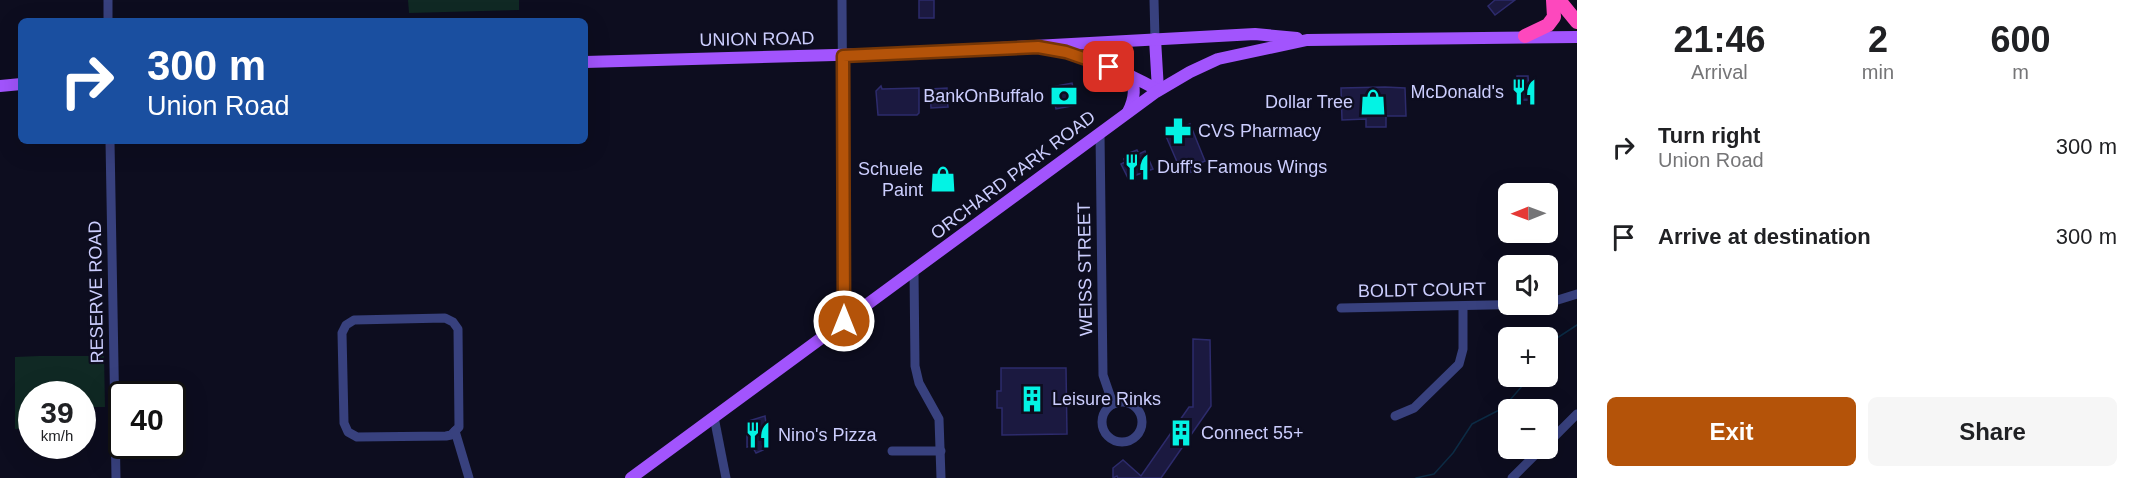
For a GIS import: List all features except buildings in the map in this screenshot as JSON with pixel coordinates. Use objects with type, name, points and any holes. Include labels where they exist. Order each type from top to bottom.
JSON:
[{"type":"highway","points":[[1525,36],[1548,26],[1554,17],[1553,0]]},
{"type":"highway","points":[[1559,0],[1577,22]]},
{"type":"highway","points":[[1571,0],[1577,8]]},
{"type":"main road","name":"UNION ROAD","points":[[588,62],[843,56],[1038,47],[1255,33],[1307,40]]},
{"type":"main road","name":"ORCHARD PARK ROAD","points":[[631,478],[1158,90],[1190,72],[1218,59],[1307,40],[1577,37]]},
{"type":"main road","points":[[1155,39],[1158,90]]},
{"type":"main road","points":[[1109,67],[1105,61],[1104,52],[1105,46],[1110,41]]},
{"type":"main road","name":"UNION ROAD","points":[[1038,47],[1066,52],[1129,74],[1158,90]]},
{"type":"main road","points":[[1127,113],[1135,93],[1129,74],[1150,72],[1157,57]]},
{"type":"main road","points":[[0,86],[18,84]]},
{"type":"street","points":[[108,0],[108,18]]},
{"type":"street","points":[[842,0],[844,321]]},
{"type":"street","points":[[1154,0],[1155,39]]},
{"type":"street","name":"WEISS STREET","points":[[1100,133],[1103,375],[1113,404]]},
{"type":"street","name":"RESERVE ROAD","points":[[110,144],[116,478]]},
{"type":"street","points":[[914,271],[915,366],[919,383],[939,419],[941,478]]},
{"type":"street","points":[[1558,300],[1577,294]]},
{"type":"street","name":"BOLDT COURT","points":[[1341,308],[1498,305]]},
{"type":"street","points":[[1395,416],[1414,408],[1459,364],[1463,350],[1463,306]]},
{"type":"street","points":[[455,431],[446,436],[357,437],[348,432],[344,417],[342,333],[346,325],[359,320],[445,318],[453,322],[458,329],[460,423],[455,431],[469,478]]},
{"type":"street","points":[[1128,403],[1139,413],[1140,428],[1130,439],[1115,440],[1104,430],[1103,415],[1113,404],[1128,403]]},
{"type":"street","points":[[1558,433],[1577,414]]},
{"type":"street","points":[[714,417],[726,478]]},
{"type":"street","points":[[892,451],[941,451]]},
{"type":"street","points":[[1512,478],[1531,459]]},
{"type":"green space","points":[[408,0],[519,0],[519,10],[409,13]]},
{"type":"green space","points":[[104,356],[105,407],[96,407],[96,381],[18,381],[18,429],[15,429],[15,357]]},
{"type":"waterway","points":[[1558,337],[1577,325]]},
{"type":"waterway","points":[[1416,478],[1434,474],[1453,453],[1472,424],[1503,408],[1521,387]]},
{"type":"place","name":"McDonald's","points":[[1524,92]]},
{"type":"place","name":"BankOnBuffalo","points":[[1064,96]]},
{"type":"place","name":"Dollar Tree","points":[[1373,102]]},
{"type":"place","name":"CVS Pharmacy","points":[[1178,131]]},
{"type":"place","name":"Duff's Famous Wings","points":[[1137,167]]},
{"type":"place","name":"Schuele Paint","points":[[943,179]]},
{"type":"place","name":"Leisure Rinks","points":[[1032,399]]},
{"type":"place","name":"Connect 55+","points":[[1181,433]]},
{"type":"place","name":"Nino's Pizza","points":[[758,435]]},
{"type":"route","points":[[844,321],[843,56],[1038,47],[1066,52],[1109,67]]}]
